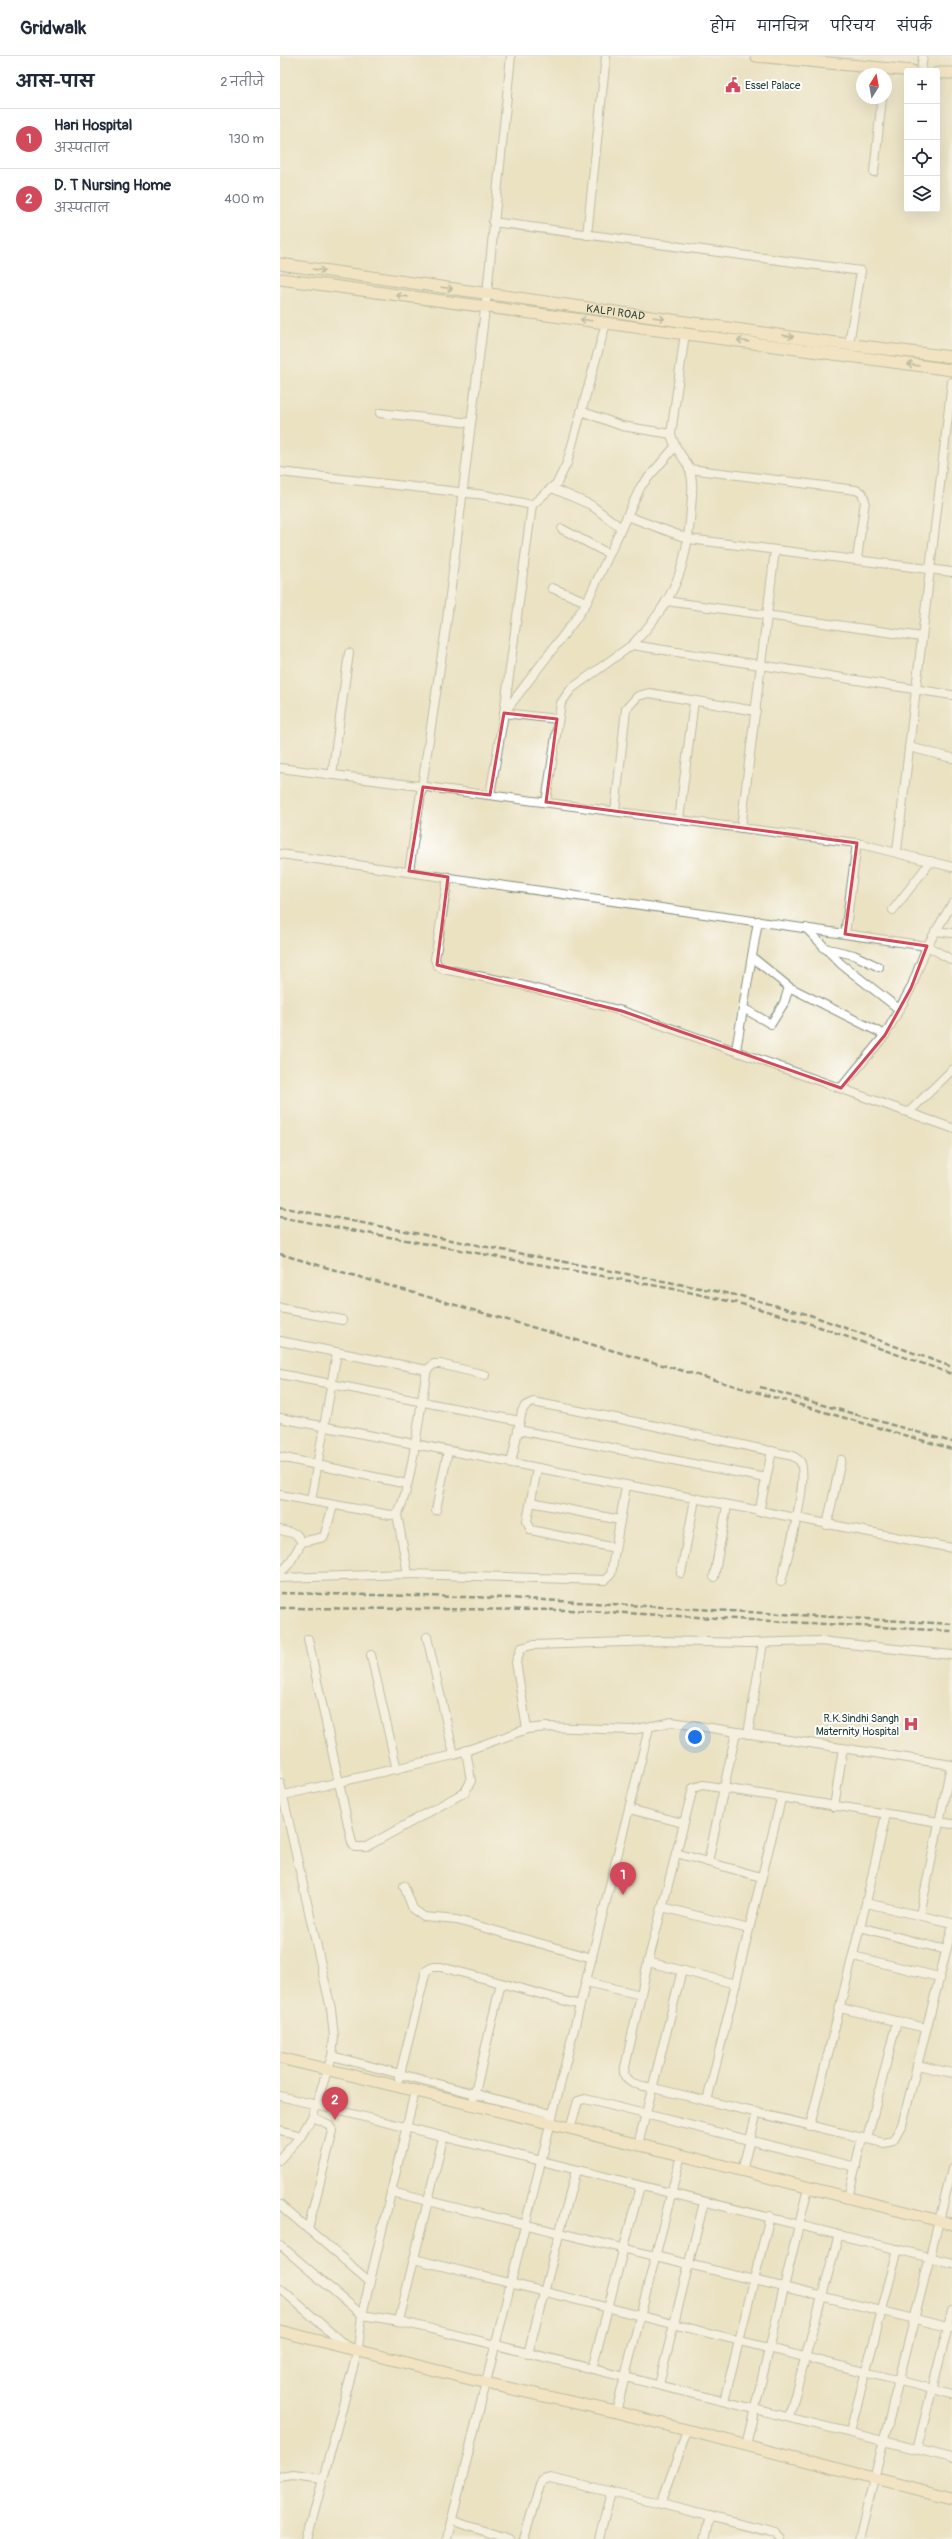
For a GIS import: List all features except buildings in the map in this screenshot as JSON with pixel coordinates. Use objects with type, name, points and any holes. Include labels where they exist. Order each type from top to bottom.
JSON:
[{"type":"street","points":[[409,871],[446,628],[461,492],[487,293],[511,56]]},
{"type":"street","points":[[587,235],[606,56]]},
{"type":"street","points":[[756,56],[859,68]]},
{"type":"street","points":[[921,68],[923,56]]},
{"type":"street","points":[[892,71],[904,71]]},
{"type":"street","points":[[940,73],[952,73]]},
{"type":"street","points":[[874,172],[881,104]]},
{"type":"street","points":[[493,222],[861,271],[848,344]]},
{"type":"street","name":"KALPI ROAD","points":[[280,264],[848,344],[952,357]]},
{"type":"street","name":"KALPI ROAD","points":[[280,279],[485,308],[685,333],[952,370]]},
{"type":"street","points":[[490,795],[504,713],[532,505],[557,483],[567,463],[606,323]]},
{"type":"street","points":[[546,802],[557,719],[562,703],[571,689],[632,644],[646,630],[676,585],[684,563],[689,539],[692,486],[689,469],[674,448],[671,434],[685,333]]},
{"type":"street","points":[[897,851],[952,382]]},
{"type":"street","points":[[581,411],[622,426],[671,434]]},
{"type":"street","points":[[380,413],[471,423]]},
{"type":"street","points":[[504,713],[587,602],[641,486],[674,448]]},
{"type":"street","points":[[689,469],[856,490],[862,493],[865,501],[857,559]]},
{"type":"street","points":[[280,472],[461,492],[505,498],[532,505]]},
{"type":"street","points":[[552,488],[590,505],[621,528]]},
{"type":"street","points":[[627,516],[689,539],[952,572]]},
{"type":"street","points":[[562,529],[609,554]]},
{"type":"street","points":[[741,828],[762,667],[775,550]]},
{"type":"street","points":[[552,588],[587,602]]},
{"type":"street","points":[[666,601],[768,617],[922,637]]},
{"type":"street","points":[[632,644],[762,667],[952,695]]},
{"type":"street","points":[[332,774],[349,653]]},
{"type":"street","points":[[615,811],[626,709],[630,702],[638,696],[649,694],[756,711]]},
{"type":"street","points":[[679,820],[694,701]]},
{"type":"street","points":[[504,713],[557,719]]},
{"type":"street","points":[[909,747],[952,758]]},
{"type":"street","points":[[280,768],[857,843],[897,851],[952,866]]},
{"type":"street","points":[[845,934],[857,843]]},
{"type":"street","points":[[280,854],[409,871],[927,946],[952,960]]},
{"type":"street","points":[[893,910],[931,861]]},
{"type":"street","points":[[448,877],[436,959],[437,965],[443,969],[513,983],[622,1011],[736,1050],[952,1128]]},
{"type":"street","points":[[841,1088],[885,1035],[911,988],[927,946],[952,904]]},
{"type":"street","points":[[736,1050],[758,921]]},
{"type":"street","points":[[806,928],[824,948],[900,1009]]},
{"type":"street","points":[[936,931],[952,933]]},
{"type":"street","points":[[824,948],[845,952],[880,967]]},
{"type":"street","points":[[752,958],[789,987],[885,1035]]},
{"type":"street","points":[[743,1008],[772,1024],[784,1003],[789,987]]},
{"type":"street","points":[[910,1112],[952,1070]]},
{"type":"street","points":[[280,1308],[342,1320]]},
{"type":"street","points":[[280,1341],[427,1370]]},
{"type":"street","points":[[311,1502],[337,1352]]},
{"type":"street","points":[[280,1495],[333,1506],[390,1515],[396,1514],[401,1508],[407,1484],[427,1370],[434,1364],[440,1364],[486,1374]]},
{"type":"street","points":[[280,1374],[421,1403],[520,1421]]},
{"type":"street","points":[[511,1464],[524,1406],[533,1402],[793,1456],[800,1460],[803,1467],[796,1519],[781,1582]]},
{"type":"street","points":[[280,1418],[727,1506],[952,1548]]},
{"type":"street","points":[[518,1430],[766,1478]]},
{"type":"street","points":[[436,1510],[448,1451]]},
{"type":"street","points":[[760,1512],[772,1451]]},
{"type":"street","points":[[280,1457],[407,1484]]},
{"type":"street","points":[[827,1525],[841,1460]]},
{"type":"street","points":[[537,1469],[527,1521],[531,1530],[615,1548]]},
{"type":"street","points":[[280,1578],[408,1574],[605,1580],[611,1574],[626,1486]]},
{"type":"street","points":[[681,1573],[695,1499]]},
{"type":"street","points":[[530,1502],[620,1520]]},
{"type":"street","points":[[280,1573],[289,1564],[302,1542],[324,1537],[333,1506]]},
{"type":"street","points":[[714,1577],[727,1506]]},
{"type":"street","points":[[396,1514],[408,1574]]},
{"type":"street","points":[[280,1530],[296,1534],[302,1542]]},
{"type":"street","points":[[427,1637],[454,1755]]},
{"type":"street","points":[[308,1639],[352,1843],[355,1847],[366,1847],[465,1792],[471,1781],[466,1750]]},
{"type":"street","points":[[526,1729],[516,1662],[521,1648],[532,1645],[658,1641],[763,1643],[820,1642],[952,1655]]},
{"type":"street","points":[[748,1734],[763,1643]]},
{"type":"street","points":[[371,1655],[397,1770]]},
{"type":"street","points":[[281,1796],[397,1770],[454,1755],[526,1729],[546,1727],[649,1728],[659,1723],[672,1722],[951,1765],[941,1822],[920,1916]]},
{"type":"street","points":[[447,2539],[453,2521],[512,2283],[550,2118],[586,1982],[649,1728]]},
{"type":"street","points":[[708,1862],[725,1790],[736,1732]]},
{"type":"street","points":[[834,1807],[843,1748]]},
{"type":"street","points":[[280,1783],[281,1796],[330,2009],[334,2037],[332,2056],[328,2071],[312,2117],[300,2136],[280,2159]]},
{"type":"street","points":[[952,1824],[781,1799],[703,1785],[693,1788],[648,1962],[624,2078],[628,2081],[653,2088],[810,2126],[864,2138],[888,2142],[893,2141],[899,2134],[952,1928]]},
{"type":"street","points":[[708,2101],[781,1799]]},
{"type":"street","points":[[629,1809],[683,1823]]},
{"type":"street","points":[[810,2126],[866,1903],[886,1814]]},
{"type":"street","points":[[676,1854],[762,1877]]},
{"type":"street","points":[[404,1886],[413,1909],[424,1916],[458,1920],[592,1958]]},
{"type":"street","points":[[866,1903],[952,1923]]},
{"type":"street","points":[[662,1907],[749,1929]]},
{"type":"street","points":[[860,1927],[946,1950]]},
{"type":"street","points":[[853,1956],[939,1977]]},
{"type":"street","points":[[648,1962],[736,1984]]},
{"type":"street","points":[[398,2087],[426,1971],[433,1967],[441,1967],[580,2005]]},
{"type":"street","points":[[638,2145],[682,1970]]},
{"type":"street","points":[[586,1982],[641,1995]]},
{"type":"street","points":[[472,2106],[501,1983]]},
{"type":"street","points":[[840,2008],[926,2028]]},
{"type":"street","points":[[848,2198],[897,2022]]},
{"type":"street","points":[[332,2056],[475,2093],[550,2118],[570,2128],[952,2224]]},
{"type":"street","points":[[280,2058],[472,2106],[550,2118]]},
{"type":"street","points":[[917,2065],[952,2073]]},
{"type":"street","points":[[306,2539],[358,2349],[362,2315],[415,2091]]},
{"type":"street","points":[[280,2096],[407,2129],[704,2202],[770,2216],[952,2263]]},
{"type":"street","points":[[570,2128],[576,2106],[581,2099],[856,2167]]},
{"type":"street","points":[[742,2171],[757,2112]]},
{"type":"street","points":[[308,2229],[333,2131],[328,2124],[312,2117]]},
{"type":"street","points":[[280,2130],[300,2136]]},
{"type":"street","points":[[399,2321],[443,2138]]},
{"type":"street","points":[[616,2412],[642,2315],[681,2155]]},
{"type":"street","points":[[859,2539],[900,2382],[929,2257],[952,2169]]},
{"type":"street","points":[[528,2354],[576,2170]]},
{"type":"street","points":[[592,2369],[622,2248],[640,2186]]},
{"type":"street","points":[[746,2446],[808,2188]]},
{"type":"street","points":[[391,2192],[950,2328]]},
{"type":"street","points":[[659,2385],[704,2202]]},
{"type":"street","points":[[280,2205],[370,2282]]},
{"type":"street","points":[[724,2401],[738,2339],[755,2280],[770,2216]]},
{"type":"street","points":[[789,2417],[839,2234]]},
{"type":"street","points":[[280,2245],[362,2315],[399,2321],[952,2458]]},
{"type":"street","points":[[850,2432],[864,2372],[898,2249]]},
{"type":"street","points":[[414,2259],[607,2306],[900,2382],[952,2394]]},
{"type":"street","points":[[280,2288],[346,2346]]},
{"type":"street","points":[[917,2449],[950,2328],[952,2311]]},
{"type":"street","points":[[281,2332],[346,2346],[486,2383],[616,2412],[952,2498]]},
{"type":"street","points":[[661,2504],[687,2431]]},
{"type":"street","points":[[280,2477],[294,2475],[323,2479]]},
{"type":"street","points":[[524,2539],[540,2484],[543,2480],[550,2478],[775,2533],[781,2539]]},
{"type":"street","points":[[599,2539],[611,2492]]},
{"type":"street","points":[[704,2539],[710,2516]]},
{"type":"street","points":[[453,2521],[509,2539]]},
{"type":"highlighted area","points":[[504,713],[557,719],[546,802],[857,843],[845,934],[927,946],[911,988],[885,1035],[841,1088],[622,1011],[437,965],[448,877],[409,871],[423,787],[490,795]]},
{"type":"railway","points":[[280,1207],[741,1296],[810,1315],[952,1367]]},
{"type":"railway","points":[[280,1217],[679,1290],[746,1305],[814,1325],[952,1374]]},
{"type":"railway","points":[[280,1254],[952,1449]]},
{"type":"railway","points":[[760,1387],[952,1442]]},
{"type":"railway","points":[[280,1593],[509,1598],[952,1624]]},
{"type":"railway","points":[[280,1608],[570,1610],[952,1631]]},
{"type":"place","name":"Essel Palace","points":[[733,85]]},
{"type":"place","name":"R.K.Sindhi Sangh Maternity Hospital","points":[[911,1724]]},
{"type":"place","name":"Hari Hospital","points":[[623,1895]]},
{"type":"place","name":"D. T Nursing Home","points":[[335,2120]]}]
